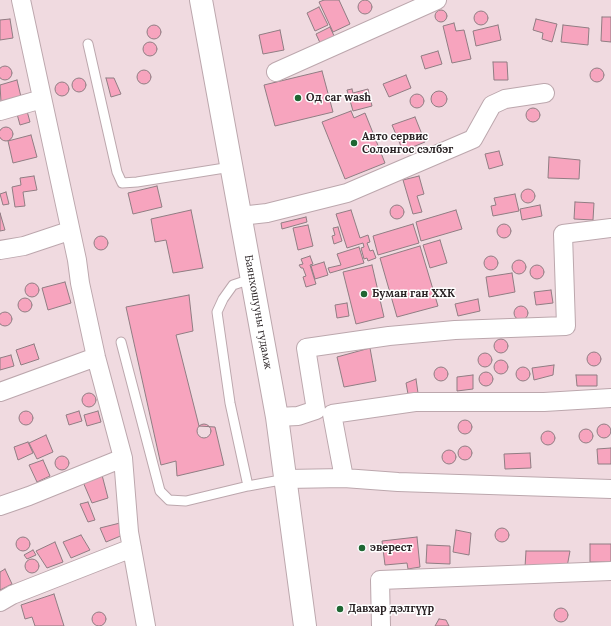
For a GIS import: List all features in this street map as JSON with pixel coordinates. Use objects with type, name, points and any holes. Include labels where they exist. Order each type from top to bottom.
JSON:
[{"type":"main road","name":"Баянхошууны гудамж","points":[[201,0],[277,418],[305,626]]},
{"type":"street","points":[[21,0],[96,357],[123,458],[132,548],[146,626]]},
{"type":"street","points":[[276,72],[437,0]]},
{"type":"street","points":[[240,216],[267,213],[347,193],[473,138],[492,105],[505,99],[545,93]]},
{"type":"street","points":[[0,111],[42,99]]},
{"type":"street","points":[[277,418],[298,416],[316,410],[306,348],[389,336],[455,330],[566,326],[563,234],[611,228]]},
{"type":"street","points":[[0,250],[24,246],[70,231]]},
{"type":"street","points":[[0,263],[24,246]]},
{"type":"street","points":[[0,392],[96,357]]},
{"type":"street","points":[[344,478],[332,414],[415,402],[544,402],[611,398]]},
{"type":"street","points":[[0,506],[29,496],[123,458]]},
{"type":"street","points":[[286,479],[344,478],[398,482],[611,489]]},
{"type":"street","points":[[0,602],[12,595],[132,548]]},
{"type":"street","points":[[380,626],[380,580],[611,571]]},
{"type":"lane","points":[[88,44],[117,172],[122,183],[231,167]]},
{"type":"lane","points":[[248,486],[230,403],[217,312],[223,299],[233,285],[251,278]]},
{"type":"lane","points":[[121,342],[160,491],[169,500],[186,501],[248,486],[286,479]]},
{"type":"building","points":[[324,0],[339,0],[350,24],[333,32],[319,2]]},
{"type":"building","points":[[365,0],[370,2],[372,7],[370,12],[365,14],[360,12],[358,7],[360,2]]},
{"type":"building","points":[[319,7],[328,25],[315,31],[307,13]]},
{"type":"building","points":[[443,10],[446,11],[446,21],[439,22],[436,21],[435,14],[436,11]]},
{"type":"building","points":[[478,11],[484,11],[488,15],[488,21],[484,25],[478,25],[474,21],[474,15]]},
{"type":"building","points":[[602,17],[611,17],[611,42],[601,41]]},
{"type":"building","points":[[10,19],[13,38],[0,40],[0,20]]},
{"type":"building","points":[[536,19],[557,24],[552,42],[542,39],[543,33],[533,30]]},
{"type":"building","points":[[454,23],[456,31],[464,30],[471,59],[452,63],[443,26]]},
{"type":"building","points":[[151,25],[157,25],[161,29],[161,35],[157,39],[151,39],[147,35],[147,29]]},
{"type":"building","points":[[498,25],[501,40],[476,46],[473,31]]},
{"type":"building","points":[[563,25],[589,28],[588,45],[561,42]]},
{"type":"building","points":[[330,27],[335,38],[321,45],[316,34]]},
{"type":"building","points":[[280,30],[284,50],[263,54],[259,35]]},
{"type":"building","points":[[147,42],[153,42],[157,46],[157,52],[153,56],[147,56],[143,52],[143,46]]},
{"type":"building","points":[[438,51],[442,64],[425,69],[421,56]]},
{"type":"building","points":[[493,62],[507,62],[508,80],[494,80]]},
{"type":"building","points":[[5,66],[10,68],[12,73],[10,78],[5,80],[0,78],[-2,73],[0,68]]},
{"type":"building","points":[[594,68],[600,68],[604,72],[604,78],[600,82],[594,82],[590,78],[590,72]]},
{"type":"building","points":[[141,70],[147,70],[151,74],[151,80],[147,84],[141,84],[137,80],[137,74]]},
{"type":"building","name":"Од car wash","points":[[322,71],[333,112],[275,126],[264,85]]},
{"type":"building","points":[[406,75],[411,88],[389,97],[383,84]]},
{"type":"building","points":[[76,78],[82,78],[86,82],[86,88],[82,92],[76,92],[72,88],[72,82]]},
{"type":"building","points":[[106,78],[114,78],[121,94],[111,97]]},
{"type":"building","points":[[17,80],[21,97],[1,102],[0,85]]},
{"type":"building","points":[[59,82],[65,82],[69,86],[69,92],[65,96],[59,96],[55,92],[55,86]]},
{"type":"building","points":[[352,89],[353,93],[368,89],[372,106],[353,111],[347,90]]},
{"type":"building","points":[[436,91],[442,91],[447,96],[445,105],[442,107],[436,107],[431,102],[431,96]]},
{"type":"building","points":[[414,94],[420,94],[424,98],[424,104],[420,108],[414,108],[410,104],[410,98]]},
{"type":"building","points":[[530,108],[536,108],[540,112],[540,118],[536,122],[530,122],[526,118],[526,112]]},
{"type":"building","points":[[27,111],[30,122],[20,125],[17,114]]},
{"type":"building","name":"Авто сервис Солонгос сэлбэг","points":[[351,111],[354,118],[365,113],[385,163],[345,179],[322,122]]},
{"type":"building","points":[[415,117],[425,142],[403,151],[392,125]]},
{"type":"building","points":[[6,127],[11,129],[13,134],[11,139],[6,141],[1,139],[-1,134],[1,129]]},
{"type":"building","points":[[31,135],[37,157],[13,163],[8,141]]},
{"type":"building","points":[[499,151],[503,165],[489,169],[485,154]]},
{"type":"building","points":[[549,157],[580,160],[579,179],[548,178]]},
{"type":"building","points":[[34,176],[37,190],[23,192],[25,206],[15,207],[12,187],[21,185],[20,178]]},
{"type":"building","points":[[419,176],[424,194],[417,196],[422,212],[413,214],[403,180]]},
{"type":"building","points":[[157,186],[162,207],[133,214],[128,193]]},
{"type":"building","points":[[525,189],[531,189],[535,193],[535,199],[531,203],[525,203],[521,199],[521,193]]},
{"type":"building","points":[[6,192],[9,204],[3,205],[0,194]]},
{"type":"building","points":[[515,194],[519,211],[493,216],[491,206],[496,205],[494,198]]},
{"type":"building","points":[[575,202],[594,203],[593,220],[574,219]]},
{"type":"building","points":[[394,205],[400,205],[404,209],[404,215],[400,219],[394,219],[390,215],[390,209]]},
{"type":"building","points":[[540,205],[542,216],[522,220],[520,209]]},
{"type":"building","points":[[191,210],[203,268],[173,273],[166,240],[155,242],[151,219]]},
{"type":"building","points":[[351,210],[360,238],[368,235],[370,242],[367,243],[370,251],[373,250],[376,258],[368,261],[367,258],[364,259],[361,248],[364,247],[363,243],[347,248],[336,214]]},
{"type":"building","points":[[456,210],[462,229],[421,241],[416,222]]},
{"type":"building","points":[[0,213],[5,230],[0,231]]},
{"type":"building","points":[[306,217],[307,222],[282,229],[281,223]]},
{"type":"building","points":[[413,224],[419,243],[378,255],[373,236]]},
{"type":"building","points":[[501,224],[507,224],[511,228],[511,234],[507,238],[501,238],[497,234],[497,228]]},
{"type":"building","points":[[308,225],[313,246],[298,250],[293,228]]},
{"type":"building","points":[[338,227],[342,241],[334,244],[332,236],[335,235],[333,228]]},
{"type":"building","points":[[98,236],[104,236],[108,240],[108,246],[104,250],[98,250],[94,246],[94,240]]},
{"type":"building","points":[[440,240],[447,263],[430,268],[423,245]]},
{"type":"building","points":[[420,246],[438,306],[397,317],[380,258]]},
{"type":"building","points":[[359,247],[364,263],[330,273],[328,268],[341,265],[337,254]]},
{"type":"building","points":[[310,256],[313,264],[310,265],[316,284],[306,287],[303,277],[306,276],[303,268],[299,265],[303,264],[301,259]]},
{"type":"building","points":[[488,256],[494,256],[498,260],[498,266],[494,270],[488,270],[484,266],[484,260]]},
{"type":"building","points":[[516,260],[522,260],[526,264],[526,270],[522,274],[516,274],[512,270],[512,264]]},
{"type":"building","points":[[324,262],[328,275],[315,279],[311,266]]},
{"type":"building","name":"Буман ган ХХК","points":[[372,265],[384,317],[356,324],[343,272]]},
{"type":"building","points":[[534,265],[540,265],[544,269],[544,275],[540,279],[534,279],[530,275],[530,269]]},
{"type":"building","points":[[512,273],[515,292],[489,297],[486,277]]},
{"type":"building","points":[[65,282],[71,303],[48,310],[42,288]]},
{"type":"building","points":[[29,283],[35,283],[39,287],[39,293],[35,297],[29,297],[25,293],[25,287]]},
{"type":"building","points":[[551,290],[553,303],[536,305],[534,292]]},
{"type":"building","points":[[189,295],[193,331],[176,335],[199,426],[215,427],[224,465],[177,476],[176,461],[161,465],[126,307]]},
{"type":"building","points":[[22,298],[28,298],[32,302],[32,308],[28,312],[22,312],[18,308],[18,302]]},
{"type":"building","points":[[478,299],[480,311],[458,316],[455,304]]},
{"type":"building","points":[[347,303],[349,316],[337,318],[335,305]]},
{"type":"building","points":[[518,306],[524,306],[528,310],[528,316],[524,320],[518,320],[514,316],[514,310]]},
{"type":"building","points":[[5,312],[10,314],[12,319],[10,324],[5,326],[0,324],[-2,319],[0,314]]},
{"type":"building","points":[[498,339],[504,339],[508,343],[508,349],[504,353],[498,353],[494,349],[494,343]]},
{"type":"building","points":[[34,344],[39,359],[21,365],[16,350]]},
{"type":"building","points":[[370,348],[376,381],[344,387],[337,357]]},
{"type":"building","points":[[591,352],[597,352],[601,356],[601,362],[597,366],[591,366],[587,362],[587,356]]},
{"type":"building","points":[[482,353],[488,353],[492,357],[492,363],[488,367],[482,367],[478,363],[478,357]]},
{"type":"building","points":[[11,355],[14,366],[0,370],[0,358]]},
{"type":"building","points":[[498,360],[504,360],[508,364],[508,370],[504,374],[498,374],[494,370],[494,364]]},
{"type":"building","points":[[554,365],[553,375],[534,380],[532,368]]},
{"type":"building","points":[[438,367],[444,367],[448,371],[448,377],[444,381],[438,381],[434,377],[434,371]]},
{"type":"building","points":[[520,367],[526,367],[530,371],[530,377],[526,381],[520,381],[516,377],[516,371]]},
{"type":"building","points":[[483,372],[489,372],[493,376],[493,382],[489,386],[483,386],[479,382],[479,376]]},
{"type":"building","points":[[473,375],[473,389],[457,391],[457,377]]},
{"type":"building","points":[[576,375],[597,375],[597,386],[577,386]]},
{"type":"building","points":[[416,379],[418,393],[408,394],[406,383]]},
{"type":"building","points":[[86,393],[92,393],[96,397],[96,403],[92,407],[86,407],[82,403],[82,397]]},
{"type":"building","points":[[23,411],[29,411],[33,415],[33,421],[29,425],[23,425],[19,421],[19,415]]},
{"type":"building","points":[[79,411],[82,421],[69,425],[66,415]]},
{"type":"building","points":[[98,411],[101,422],[87,426],[84,415]]},
{"type":"building","points":[[462,420],[468,420],[472,424],[472,430],[468,434],[462,434],[458,430],[458,424]]},
{"type":"building","points":[[201,424],[207,424],[211,428],[211,434],[207,438],[201,438],[197,434],[197,428]]},
{"type":"building","points":[[601,424],[607,424],[611,428],[611,434],[607,438],[601,438],[597,434],[597,428]]},
{"type":"building","points":[[583,429],[589,429],[593,433],[593,439],[589,443],[583,443],[579,439],[579,433]]},
{"type":"building","points":[[545,431],[551,431],[555,435],[555,441],[551,445],[545,445],[541,441],[541,435]]},
{"type":"building","points":[[46,435],[53,452],[37,459],[29,443]]},
{"type":"building","points":[[28,442],[33,453],[18,460],[14,447]]},
{"type":"building","points":[[462,446],[468,446],[472,450],[472,456],[468,460],[462,460],[458,456],[458,450]]},
{"type":"building","points":[[611,448],[611,464],[598,464],[597,449]]},
{"type":"building","points":[[446,450],[452,450],[456,454],[456,460],[452,464],[446,464],[442,460],[442,454]]},
{"type":"building","points":[[530,453],[531,468],[505,469],[504,454]]},
{"type":"building","points":[[59,456],[65,456],[69,460],[69,466],[65,470],[59,470],[55,466],[55,460]]},
{"type":"building","points":[[43,460],[50,476],[37,482],[29,465]]},
{"type":"building","points":[[102,475],[108,498],[92,503],[83,482]]},
{"type":"building","points":[[88,502],[95,520],[88,522],[80,504]]},
{"type":"building","points":[[120,523],[123,535],[106,542],[100,528]]},
{"type":"building","points":[[499,528],[505,528],[509,532],[509,538],[505,542],[499,542],[495,538],[495,532]]},
{"type":"building","points":[[456,530],[471,533],[469,555],[453,552]]},
{"type":"building","points":[[81,535],[90,550],[71,558],[63,542]]},
{"type":"building","points":[[20,537],[26,537],[30,541],[30,547],[26,551],[20,551],[16,547],[16,541]]},
{"type":"building","points":[[417,537],[420,567],[408,569],[407,563],[385,565],[382,541]]},
{"type":"building","points":[[55,542],[63,562],[47,568],[36,551]]},
{"type":"building","points":[[590,544],[611,544],[611,562],[590,562]]},
{"type":"building","points":[[427,545],[450,546],[450,564],[426,563]]},
{"type":"building","points":[[33,550],[36,555],[27,559],[24,555]]},
{"type":"building","points":[[526,551],[570,551],[567,567],[525,567]]},
{"type":"building","points":[[29,559],[35,559],[39,563],[39,569],[35,573],[29,573],[25,569],[25,563]]},
{"type":"building","points":[[5,569],[12,584],[0,590],[0,572]]},
{"type":"building","points":[[54,594],[64,626],[35,626],[32,617],[25,619],[21,605]]},
{"type":"building","points":[[558,608],[564,608],[568,612],[568,618],[564,622],[558,622],[554,618],[554,612]]},
{"type":"building","points":[[96,612],[102,612],[106,616],[106,622],[102,626],[96,626],[92,622],[92,616]]},
{"type":"building","points":[[439,619],[446,620],[449,626],[435,626]]},
{"type":"place","name":"Од car wash","points":[[298,98]]},
{"type":"place","name":"Авто сервис Солонгос сэлбэг","points":[[354,143]]},
{"type":"place","name":"Буман ган ХХК","points":[[364,294]]},
{"type":"place","name":"эверест","points":[[362,548]]},
{"type":"place","name":"Давхар дэлгүүр","points":[[340,609]]}]
